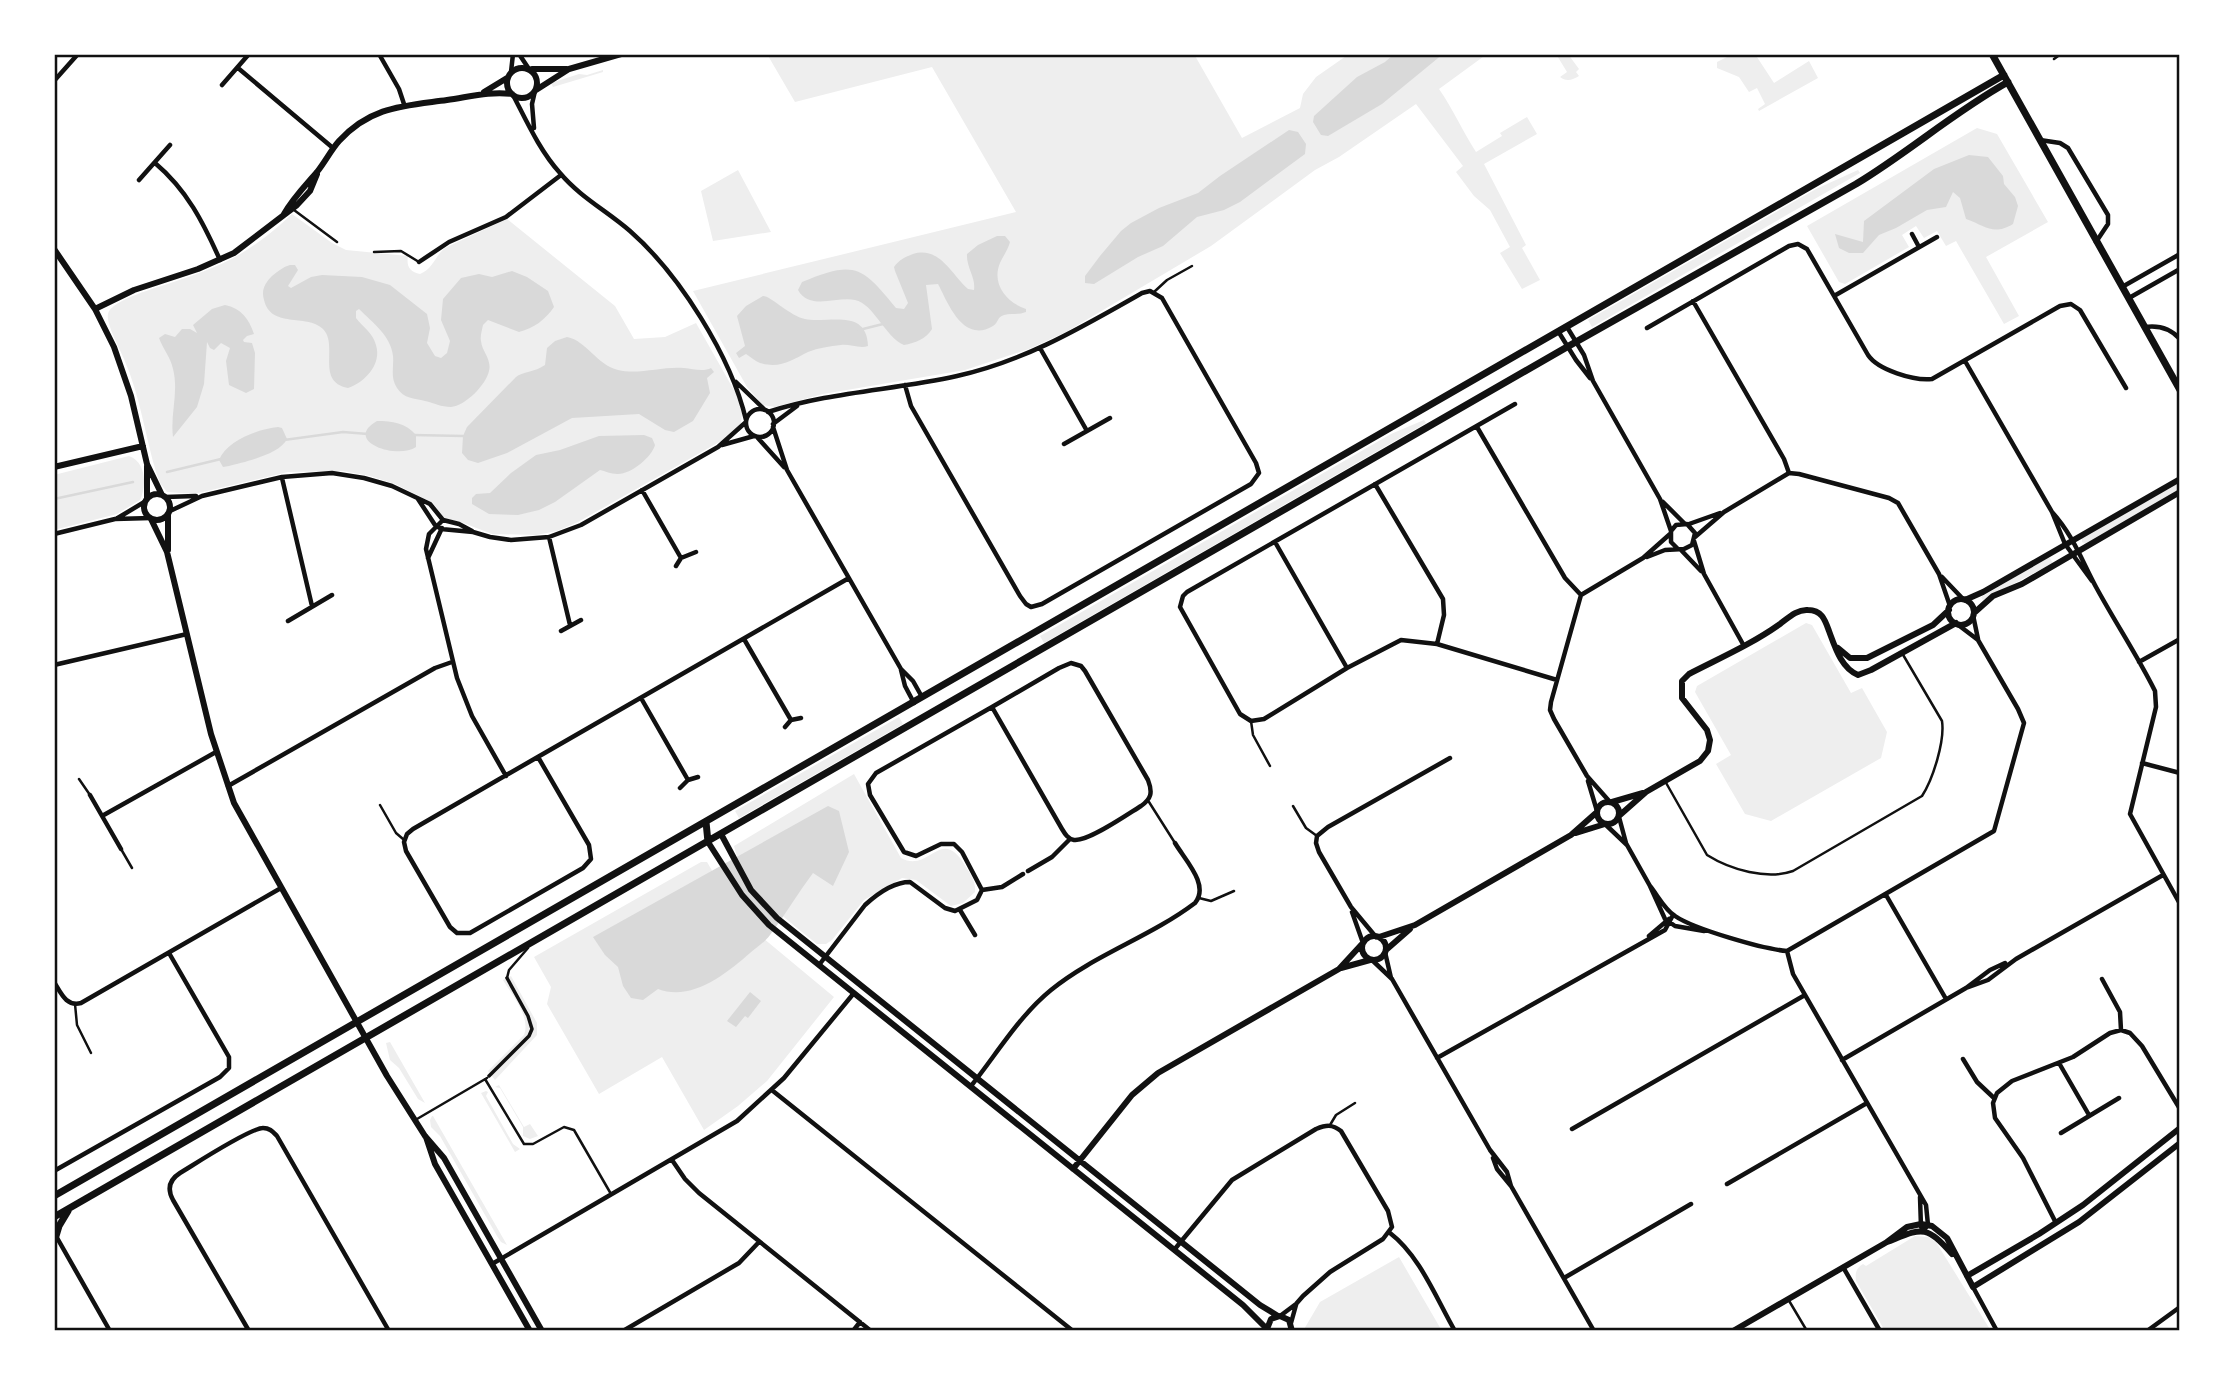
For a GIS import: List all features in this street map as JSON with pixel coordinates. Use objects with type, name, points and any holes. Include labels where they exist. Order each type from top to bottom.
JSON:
[{"type":"main road","points":[[1992,54],[2180,390]]},
{"type":"main road","points":[[54,1196],[1558,331],[2006,78]]},
{"type":"main road","points":[[54,1217],[1885,166],[2006,78]]},
{"type":"main road","points":[[923,698],[928,715]]},
{"type":"main road","points":[[914,703],[928,715]]},
{"type":"main road","points":[[706,822],[721,834]]},
{"type":"main road","points":[[706,822],[708,842]]},
{"type":"main road","points":[[55,1236],[70,1208]]},
{"type":"street","points":[[54,82],[78,54]]},
{"type":"street","points":[[222,85],[249,54]]},
{"type":"street","points":[[379,54],[399,89],[404,104]]},
{"type":"street","points":[[513,54],[508,88],[545,153],[561,175],[585,197],[625,226],[663,264],[689,298],[733,379],[748,430],[787,470]]},
{"type":"street","points":[[519,54],[537,78],[532,104],[534,132]]},
{"type":"street","points":[[479,94],[519,68],[569,69],[621,54]]},
{"type":"street","points":[[238,68],[333,148]]},
{"type":"street","points":[[95,309],[134,290],[220,260],[254,239],[310,191],[318,170],[333,148],[364,120],[404,104],[479,94],[525,98],[569,69]]},
{"type":"street","points":[[2039,140],[2060,143],[2068,148],[2108,215],[2108,224],[2096,242]]},
{"type":"street","points":[[139,180],[170,145]]},
{"type":"street","points":[[155,163],[191,201],[220,260]]},
{"type":"street","points":[[419,262],[449,242],[506,217],[561,175]]},
{"type":"street","points":[[1912,234],[1920,247]]},
{"type":"street","points":[[1834,296],[1937,237]]},
{"type":"street","points":[[1647,328],[1788,246],[1798,244],[1807,249],[1873,362],[1881,368],[1927,379],[1965,361],[2060,306],[2071,303],[2080,310],[2126,388]]},
{"type":"street","points":[[54,249],[95,309],[126,379],[147,464],[144,510],[167,552],[216,752],[227,786],[243,821],[356,1023],[425,1136],[444,1158],[542,1331]]},
{"type":"street","points":[[2122,288],[2180,254]]},
{"type":"street","points":[[2128,299],[2180,269]]},
{"type":"street","points":[[718,447],[754,411],[766,411],[819,398],[972,372],[1040,348],[1142,293],[1154,292],[1162,298],[1256,463],[1259,473],[1251,484],[1038,606],[1027,605],[911,406],[905,385]]},
{"type":"street","points":[[1693,301],[1784,459],[1789,473]]},
{"type":"street","points":[[1567,327],[1593,381],[1660,499],[1671,542],[1704,574]]},
{"type":"street","points":[[2144,327],[2167,329],[2180,339]]},
{"type":"street","points":[[1558,331],[1593,381]]},
{"type":"street","points":[[1040,348],[1087,431]]},
{"type":"street","points":[[1965,361],[2052,512],[2065,544],[2094,584]]},
{"type":"street","points":[[733,379],[766,411],[787,470],[901,669],[913,681],[923,698]]},
{"type":"street","points":[[418,499],[441,529],[511,540],[549,537],[580,526],[718,447],[769,433],[773,426],[800,403]]},
{"type":"street","points":[[1515,404],[1187,592],[1180,602],[1181,612],[1240,714],[1251,721],[1264,719],[1347,668],[1401,640],[1437,644],[1557,680]]},
{"type":"street","points":[[1064,444],[1110,418]]},
{"type":"street","points":[[1477,426],[1565,578],[1581,595]]},
{"type":"street","points":[[54,467],[143,446]]},
{"type":"street","points":[[147,464],[170,504],[167,552]]},
{"type":"street","points":[[115,519],[155,494],[202,496],[282,477],[319,473],[380,482],[429,504],[443,520],[459,524],[473,532]]},
{"type":"street","points":[[1643,558],[1688,547],[1724,512],[1789,473],[1799,474],[1889,498],[1898,503],[1939,574],[1950,617],[1978,640]]},
{"type":"street","points":[[282,477],[312,606]]},
{"type":"street","points":[[1837,647],[1850,658],[1861,660],[1933,625],[1956,600],[1983,592],[2180,479]]},
{"type":"street","points":[[1375,484],[1443,599],[1444,615],[1437,644]]},
{"type":"street","points":[[642,490],[681,558]]},
{"type":"street","points":[[1073,1170],[1132,1095],[1158,1073],[1339,969],[1380,958],[1415,925],[1571,835],[1614,823],[1646,792],[1700,761],[1708,751],[1710,740],[1707,730],[1682,698],[1682,681],[1689,674],[1744,646],[1796,612],[1806,609],[1816,611],[1824,617],[1847,669],[1858,675],[1862,674],[1956,623],[1969,622],[1993,596],[2014,588],[2180,492]]},
{"type":"street","points":[[54,534],[115,519],[161,520],[202,496]]},
{"type":"street","points":[[1660,499],[1693,530],[1704,574],[1744,646]]},
{"type":"street","points":[[1724,512],[1676,525],[1643,558],[1581,595],[1550,710],[1587,776],[1600,821],[1627,845],[1650,886],[1673,915],[1709,931],[1787,951],[1994,831],[2024,723],[1978,640],[1972,605],[1939,574]]},
{"type":"street","points":[[2052,512],[2079,550],[2094,584],[2155,691],[2157,701],[2130,814],[2180,904]]},
{"type":"street","points":[[443,520],[429,534],[426,544],[452,662],[467,704],[506,776]]},
{"type":"street","points":[[428,559],[443,520]]},
{"type":"street","points":[[549,537],[570,625]]},
{"type":"street","points":[[1275,542],[1347,668]]},
{"type":"street","points":[[676,566],[681,558],[696,552]]},
{"type":"street","points":[[538,757],[591,849],[592,859],[583,868],[473,931],[461,934],[450,927],[406,851],[404,839],[414,829],[538,757],[849,578]]},
{"type":"street","points":[[288,621],[332,595]]},
{"type":"street","points":[[561,631],[581,620]]},
{"type":"street","points":[[54,665],[187,634]]},
{"type":"street","points":[[744,639],[791,720]]},
{"type":"street","points":[[2139,662],[2180,639]]},
{"type":"street","points":[[1861,660],[1862,674]]},
{"type":"street","points":[[227,786],[435,668],[452,662]]},
{"type":"street","points":[[982,890],[962,852],[954,844],[942,844],[918,855],[904,852],[870,795],[868,784],[871,778],[880,771],[1059,668],[1072,663],[1081,666],[1152,791],[1148,801],[1086,838],[1070,839],[992,707]]},
{"type":"street","points":[[901,669],[905,686],[914,703]]},
{"type":"street","points":[[641,698],[688,780]]},
{"type":"street","points":[[785,727],[791,720],[801,718]]},
{"type":"street","points":[[102,816],[216,752]]},
{"type":"street","points":[[1450,758],[1328,827],[1317,836],[1316,843],[1351,907],[1384,942],[1392,979],[1490,1150],[1507,1172],[1511,1186],[1594,1331]]},
{"type":"street","points":[[2142,763],[2180,773]]},
{"type":"street","points":[[1587,776],[1618,807],[1627,845]]},
{"type":"street","points":[[680,788],[688,780],[698,777]]},
{"type":"street","points":[[1571,835],[1602,804],[1646,792]]},
{"type":"street","points":[[90,795],[121,849]]},
{"type":"street","points":[[721,834],[751,890],[784,924],[1260,1305],[1287,1318],[1292,1327]]},
{"type":"street","points":[[982,890],[1002,887],[1052,858],[1070,839]]},
{"type":"street","points":[[708,842],[749,904],[778,932],[1243,1306],[1267,1330]]},
{"type":"street","points":[[970,1087],[1027,1014],[1051,990],[1079,971],[1188,909],[1199,898],[1199,882],[1175,843]]},
{"type":"street","points":[[1842,1060],[1966,988],[1990,970],[2016,959],[2163,875]]},
{"type":"street","points":[[819,965],[865,905],[898,884],[910,882],[945,908],[960,910],[976,900],[982,890]]},
{"type":"street","points":[[1650,886],[1657,906],[1668,922],[1709,931]]},
{"type":"street","points":[[54,982],[65,999],[75,1004],[281,888]]},
{"type":"street","points":[[1886,895],[1946,999]]},
{"type":"street","points":[[1351,907],[1363,952],[1392,979]]},
{"type":"street","points":[[960,910],[975,935]]},
{"type":"street","points":[[1437,1058],[1646,939],[1673,915]]},
{"type":"street","points":[[1339,969],[1368,938],[1415,925]]},
{"type":"street","points":[[1787,951],[1790,968],[1920,1197],[1924,1227]]},
{"type":"street","points":[[54,1171],[220,1077],[229,1068],[229,1057],[169,953]]},
{"type":"street","points":[[487,1077],[529,1036],[532,1029],[507,978]]},
{"type":"street","points":[[2102,979],[2120,1012],[2121,1030]]},
{"type":"street","points":[[492,1264],[725,1129],[773,1091],[861,984]]},
{"type":"street","points":[[1572,1129],[1805,995]]},
{"type":"street","points":[[2056,1223],[2023,1158],[1995,1118],[1992,1107],[1994,1098],[2012,1081],[2085,1051],[2110,1033],[2121,1030],[2130,1033],[2142,1046],[2180,1109]]},
{"type":"street","points":[[1963,1059],[1977,1082],[1994,1098]]},
{"type":"street","points":[[2059,1063],[2089,1115]]},
{"type":"street","points":[[773,1091],[1073,1331]]},
{"type":"street","points":[[2061,1133],[2119,1098]]},
{"type":"street","points":[[1727,1184],[1867,1103]]},
{"type":"street","points":[[1174,1250],[1232,1180],[1316,1129],[1330,1125],[1341,1132],[1392,1219],[1390,1233],[1323,1277],[1296,1304],[1269,1322],[1267,1330]]},
{"type":"street","points":[[249,1331],[173,1200],[170,1185],[180,1173],[261,1128],[271,1130],[279,1140],[389,1331]]},
{"type":"street","points":[[1967,1276],[2056,1223],[2105,1189],[2180,1128]]},
{"type":"street","points":[[425,1136],[435,1164],[530,1331]]},
{"type":"street","points":[[1973,1287],[2078,1222],[2180,1143]]},
{"type":"street","points":[[673,1160],[691,1185],[871,1331]]},
{"type":"street","points":[[1564,1278],[1691,1205]]},
{"type":"street","points":[[1733,1331],[1887,1242],[1907,1227],[1924,1227],[1943,1233],[1997,1331]]},
{"type":"street","points":[[1390,1233],[1406,1247],[1414,1259],[1455,1331]]},
{"type":"street","points":[[55,1236],[110,1331]]},
{"type":"street","points":[[623,1331],[740,1263],[759,1241]]},
{"type":"street","points":[[1843,1267],[1880,1331]]},
{"type":"street","points":[[1292,1327],[1296,1304]]},
{"type":"street","points":[[2147,1331],[2180,1308]]},
{"type":"street","points":[[852,1331],[860,1322]]},
{"type":"lane","points":[[2054,59],[2060,54]]},
{"type":"lane","points":[[291,207],[337,242]]},
{"type":"lane","points":[[374,252],[401,251],[419,262]]},
{"type":"lane","points":[[1154,292],[1192,266]]},
{"type":"lane","points":[[1665,780],[1707,855],[1719,862],[1768,876],[1793,871],[1922,796],[1930,784],[1944,731],[1942,721],[1902,653]]},
{"type":"lane","points":[[1251,721],[1253,735],[1270,766]]},
{"type":"lane","points":[[79,779],[90,795]]},
{"type":"lane","points":[[1148,801],[1175,843]]},
{"type":"lane","points":[[380,805],[396,833],[404,839]]},
{"type":"lane","points":[[1293,806],[1306,828],[1317,836]]},
{"type":"lane","points":[[121,849],[132,868]]},
{"type":"lane","points":[[1199,898],[1211,901],[1234,891]]},
{"type":"lane","points":[[507,978],[509,970],[536,941]]},
{"type":"lane","points":[[75,1004],[77,1025],[91,1052]]},
{"type":"lane","points":[[415,1119],[487,1077],[524,1144],[533,1144],[565,1126],[574,1130],[612,1195]]},
{"type":"lane","points":[[1330,1125],[1336,1115],[1355,1103]]},
{"type":"lane","points":[[1788,1299],[1807,1331]]},
{"type":"shaded area","points":[[767,54],[1194,54],[1242,138],[1300,108],[1303,94],[1316,77],[1349,54],[1487,54],[1439,89],[1476,152],[1527,117],[1537,134],[1484,164],[1526,245],[1522,248],[1540,280],[1522,289],[1500,253],[1510,247],[1490,210],[1474,196],[1456,172],[1463,166],[1416,104],[1339,157],[1315,170],[1211,246],[1066,332],[1029,349],[965,370],[823,394],[775,407],[763,405],[747,387],[693,291],[1016,212],[932,67],[795,102]]},
{"type":"shaded area","points":[[1394,54],[1443,54],[1382,104],[1328,136],[1321,135],[1313,122],[1314,116],[1357,77]]},
{"type":"shaded area","points":[[1556,54],[1568,54],[1579,69],[1576,72],[1579,76],[1569,80],[1560,77],[1567,72]]},
{"type":"shaded area","points":[[1733,54],[1755,54],[1774,83],[1809,61],[1818,78],[1759,111],[1765,104],[1757,88],[1749,92],[1739,77],[1717,68],[1717,62]]},
{"type":"shaded area","points":[[603,70],[553,87],[551,83],[579,74],[587,75]]},
{"type":"shaded area","points":[[1977,128],[1997,134],[2048,222],[1986,257],[2019,316],[2004,324],[1956,241],[1946,246],[1937,231],[1924,238],[1916,226],[1902,235],[1909,247],[1845,284],[1839,282],[1807,226]]},
{"type":"shaded area","points":[[1289,130],[1298,132],[1306,144],[1305,154],[1240,202],[1224,210],[1197,217],[1163,246],[1138,257],[1094,284],[1085,283],[1085,276],[1100,256],[1131,223],[1159,208],[1198,193]]},
{"type":"shaded area","points":[[1969,155],[1988,157],[2003,176],[2004,184],[2015,197],[2018,206],[2013,224],[1995,230],[1966,219],[1960,198],[1953,192],[1946,207],[1927,210],[1879,235],[1863,253],[1849,253],[1839,248],[1835,234],[1863,242],[1864,221],[1934,169]]},
{"type":"shaded area","points":[[738,170],[771,232],[713,241],[701,191]]},
{"type":"shaded area","points":[[1858,170],[1860,173],[1592,327],[1588,320],[1816,189]]},
{"type":"shaded area","points":[[292,214],[346,250],[408,256],[410,268],[420,274],[428,269],[445,248],[507,219],[615,306],[634,339],[665,337],[696,323],[739,399],[741,424],[721,441],[578,522],[557,531],[536,535],[492,534],[445,519],[433,503],[395,484],[343,471],[288,472],[194,494],[167,492],[156,472],[134,387],[111,330],[108,314],[115,305],[129,298],[230,260],[260,241]]},
{"type":"shaded area","points":[[997,236],[1005,236],[1010,242],[1000,263],[999,285],[1007,297],[1026,309],[1026,312],[1002,316],[993,326],[982,330],[973,330],[958,319],[938,284],[926,285],[932,329],[920,340],[904,345],[891,335],[862,303],[848,299],[809,300],[798,290],[802,282],[846,269],[865,276],[896,308],[904,309],[908,303],[894,267],[900,261],[913,254],[931,254],[944,263],[968,289],[974,290],[967,254]]},
{"type":"shaded area","points":[[290,265],[295,265],[298,270],[288,286],[291,288],[311,277],[322,275],[362,277],[390,285],[427,314],[430,328],[427,343],[435,356],[441,358],[447,353],[450,341],[441,320],[443,299],[461,278],[479,274],[492,277],[512,271],[548,291],[554,307],[539,323],[519,332],[488,320],[483,325],[481,337],[489,363],[487,377],[468,399],[457,406],[444,406],[410,398],[400,392],[394,380],[393,356],[389,342],[359,309],[356,311],[356,318],[375,341],[377,359],[371,371],[360,381],[348,388],[338,384],[330,371],[329,344],[323,329],[316,324],[274,315],[264,300],[263,290],[267,281]]},
{"type":"shaded area","points":[[763,296],[805,319],[853,322],[861,326],[866,334],[868,346],[824,347],[786,363],[774,365],[760,363],[746,354],[739,358],[736,353],[745,346],[737,316],[746,306]]},
{"type":"shaded area","points":[[225,305],[244,315],[254,334],[243,340],[252,343],[255,353],[254,389],[246,393],[229,385],[226,361],[230,348],[221,343],[214,350],[207,342],[204,384],[197,407],[173,437],[175,378],[171,361],[159,338],[165,334],[175,337],[182,329],[197,333],[193,325],[212,309]]},
{"type":"shaded area","points":[[567,337],[574,339],[604,363],[618,370],[634,372],[711,368],[714,372],[707,378],[710,393],[693,421],[674,432],[665,430],[639,414],[572,418],[507,453],[478,463],[468,460],[462,453],[463,436],[467,427],[516,377],[545,365],[547,348],[555,341]]},
{"type":"shaded area","points":[[1424,420],[1426,423],[1044,643],[1040,636],[1391,434]]},
{"type":"shaded area","points":[[377,421],[393,422],[408,428],[416,435],[416,447],[397,451],[376,446],[366,435],[368,428]]},
{"type":"shaded area","points":[[282,428],[287,439],[277,449],[253,460],[223,467],[219,460],[236,441],[262,430]]},
{"type":"shaded area","points":[[644,435],[652,438],[655,445],[650,455],[634,468],[622,474],[600,470],[539,510],[518,515],[489,514],[472,504],[472,498],[476,494],[490,493],[536,455],[560,450],[599,436]]},
{"type":"shaded area","points":[[129,456],[139,463],[144,475],[140,500],[117,514],[54,530],[54,475]]},
{"type":"shaded area","points":[[2178,482],[2180,490],[2086,544],[2082,542],[2082,538]]},
{"type":"shaded area","points":[[2049,557],[2053,563],[1983,600],[1981,597]]},
{"type":"shaded area","points":[[1806,623],[1812,625],[1851,693],[1862,688],[1887,732],[1881,758],[1771,821],[1745,814],[1716,764],[1731,755],[1695,692],[1697,686]]},
{"type":"shaded area","points":[[899,717],[903,724],[739,818],[735,811]]},
{"type":"shaded area","points":[[854,774],[901,858],[920,860],[942,849],[949,849],[970,873],[975,892],[963,903],[951,906],[916,880],[902,878],[864,900],[832,940],[826,944],[817,944],[779,913],[756,889],[739,861],[734,846]]},
{"type":"shaded area","points":[[828,806],[839,811],[849,852],[833,886],[813,873],[766,940],[707,984],[683,992],[658,989],[643,1000],[631,998],[623,986],[618,967],[605,955],[593,937]]},
{"type":"shaded area","points":[[701,862],[707,862],[730,901],[763,938],[834,997],[767,1081],[704,1130],[662,1057],[599,1094],[547,1004],[551,987],[534,957]]},
{"type":"shaded area","points":[[511,976],[537,1023],[537,1035],[495,1080],[488,1071],[524,1035],[525,1021],[520,1006],[503,980]]},
{"type":"shaded area","points":[[750,992],[761,1001],[748,1018],[745,1016],[736,1027],[727,1021]]},
{"type":"shaded area","points":[[390,1042],[425,1103],[418,1099],[399,1068],[390,1060],[386,1043]]},
{"type":"shaded area","points":[[499,1085],[524,1127],[530,1124],[538,1136],[530,1139],[523,1136],[523,1127],[500,1088],[495,1087]]},
{"type":"shaded area","points":[[486,1091],[486,1096],[513,1144],[520,1149],[515,1152],[481,1093]]},
{"type":"shaded area","points":[[432,1116],[507,1245],[497,1236],[440,1136],[431,1127]]},
{"type":"shaded area","points":[[1915,1236],[1928,1237],[1936,1242],[1991,1331],[1885,1331],[1856,1281],[1856,1271],[1863,1264],[1866,1266]]},
{"type":"shaded area","points":[[1399,1257],[1442,1331],[1303,1331],[1320,1302]]},
{"type":"waterway","points":[[859,330],[883,324]]},
{"type":"waterway","points":[[284,440],[343,432],[368,434]]},
{"type":"waterway","points":[[413,435],[463,436]]},
{"type":"waterway","points":[[167,472],[221,459]]},
{"type":"waterway","points":[[54,499],[133,482]]}]
